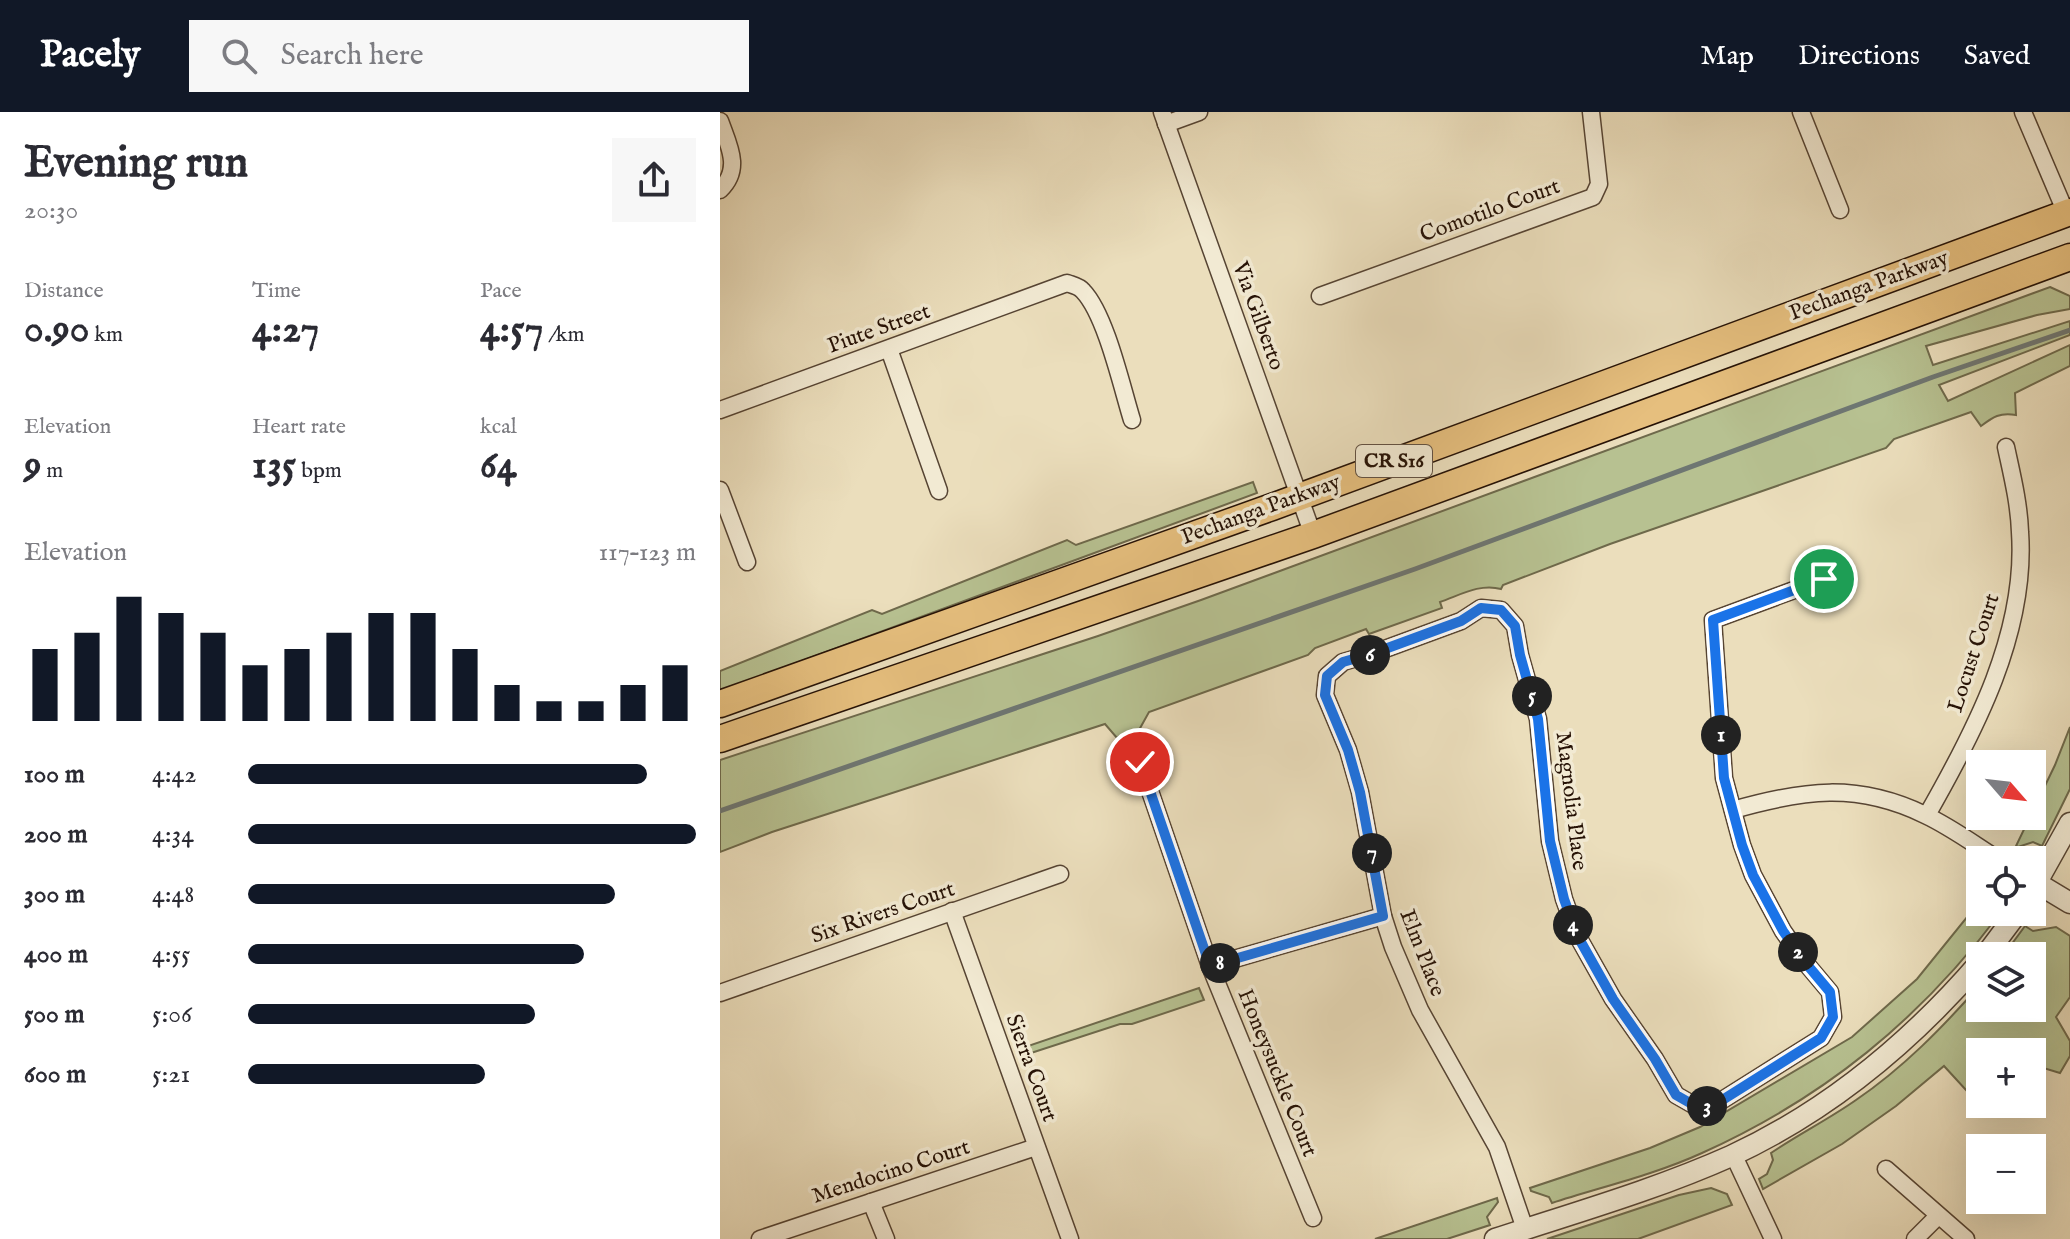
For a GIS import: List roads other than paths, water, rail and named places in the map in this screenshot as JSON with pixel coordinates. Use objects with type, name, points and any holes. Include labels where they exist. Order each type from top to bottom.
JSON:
[{"type":"main road","name":"Pechanga Parkway","points":[[720,704],[2069,216]]},
{"type":"main road","name":"Pechanga Parkway","points":[[720,739],[1313,535],[2070,257]]},
{"type":"street","points":[[1164,118],[1199,112]]},
{"type":"street","name":"Comotilo Court","points":[[1320,296],[1593,197],[1599,184],[1591,112]]},
{"type":"street","points":[[1801,112],[1840,210]]},
{"type":"street","points":[[2023,112],[2069,216]]},
{"type":"street","name":"Via Gilberto","points":[[1164,118],[1313,535]]},
{"type":"street","points":[[720,121],[734,159],[726,184]]},
{"type":"street","name":"Piute Street","points":[[720,410],[1067,283],[1082,288],[1102,326],[1132,420]]},
{"type":"street","points":[[889,349],[939,491]]},
{"type":"street","name":"Locust Court","points":[[1927,815],[1977,718],[1997,667],[2017,601],[2021,534],[2006,447]]},
{"type":"street","points":[[720,490],[747,562]]},
{"type":"street","points":[[1824,579],[1713,620],[1724,778],[1733,810],[1784,796],[1818,792],[1855,793],[1891,801],[1927,815],[1977,846]]},
{"type":"street","name":"Magnolia Place","points":[[1327,676],[1343,662],[1461,621],[1481,608],[1501,610],[1515,626],[1538,719],[1550,841],[1564,899],[1577,935],[1613,999],[1676,1095],[1697,1107],[1716,1104],[1821,1038],[1833,1017],[1830,992],[1783,931],[1753,875],[1733,810]]},
{"type":"street","name":"Elm Place","points":[[1327,676],[1325,695],[1348,750],[1360,792],[1383,916],[1420,1010],[1497,1147],[1525,1229]]},
{"type":"street","name":"Honeysuckle Court","points":[[1140,762],[1210,966],[1313,1218]]},
{"type":"street","points":[[2046,864],[2070,823]]},
{"type":"street","name":"Six Rivers Court","points":[[720,993],[1060,874]]},
{"type":"street","points":[[2046,891],[2070,903]]},
{"type":"street","name":"Sierra Court","points":[[952,911],[1070,1239]]},
{"type":"street","points":[[1210,966],[1383,916]]},
{"type":"street","points":[[1495,1239],[1661,1184],[1733,1154],[1825,1102],[1872,1068],[1916,1030],[1966,977]]},
{"type":"street","name":"Mendocino Court","points":[[760,1239],[1036,1147]]},
{"type":"street","points":[[1733,1154],[1773,1239]]},
{"type":"street","points":[[1886,1169],[1966,1239]]},
{"type":"street","points":[[871,1202],[886,1239]]},
{"type":"street","points":[[1915,1239],[1938,1216]]},
{"type":"waterway","points":[[720,811],[1415,569],[1933,377],[2070,330]]}]
